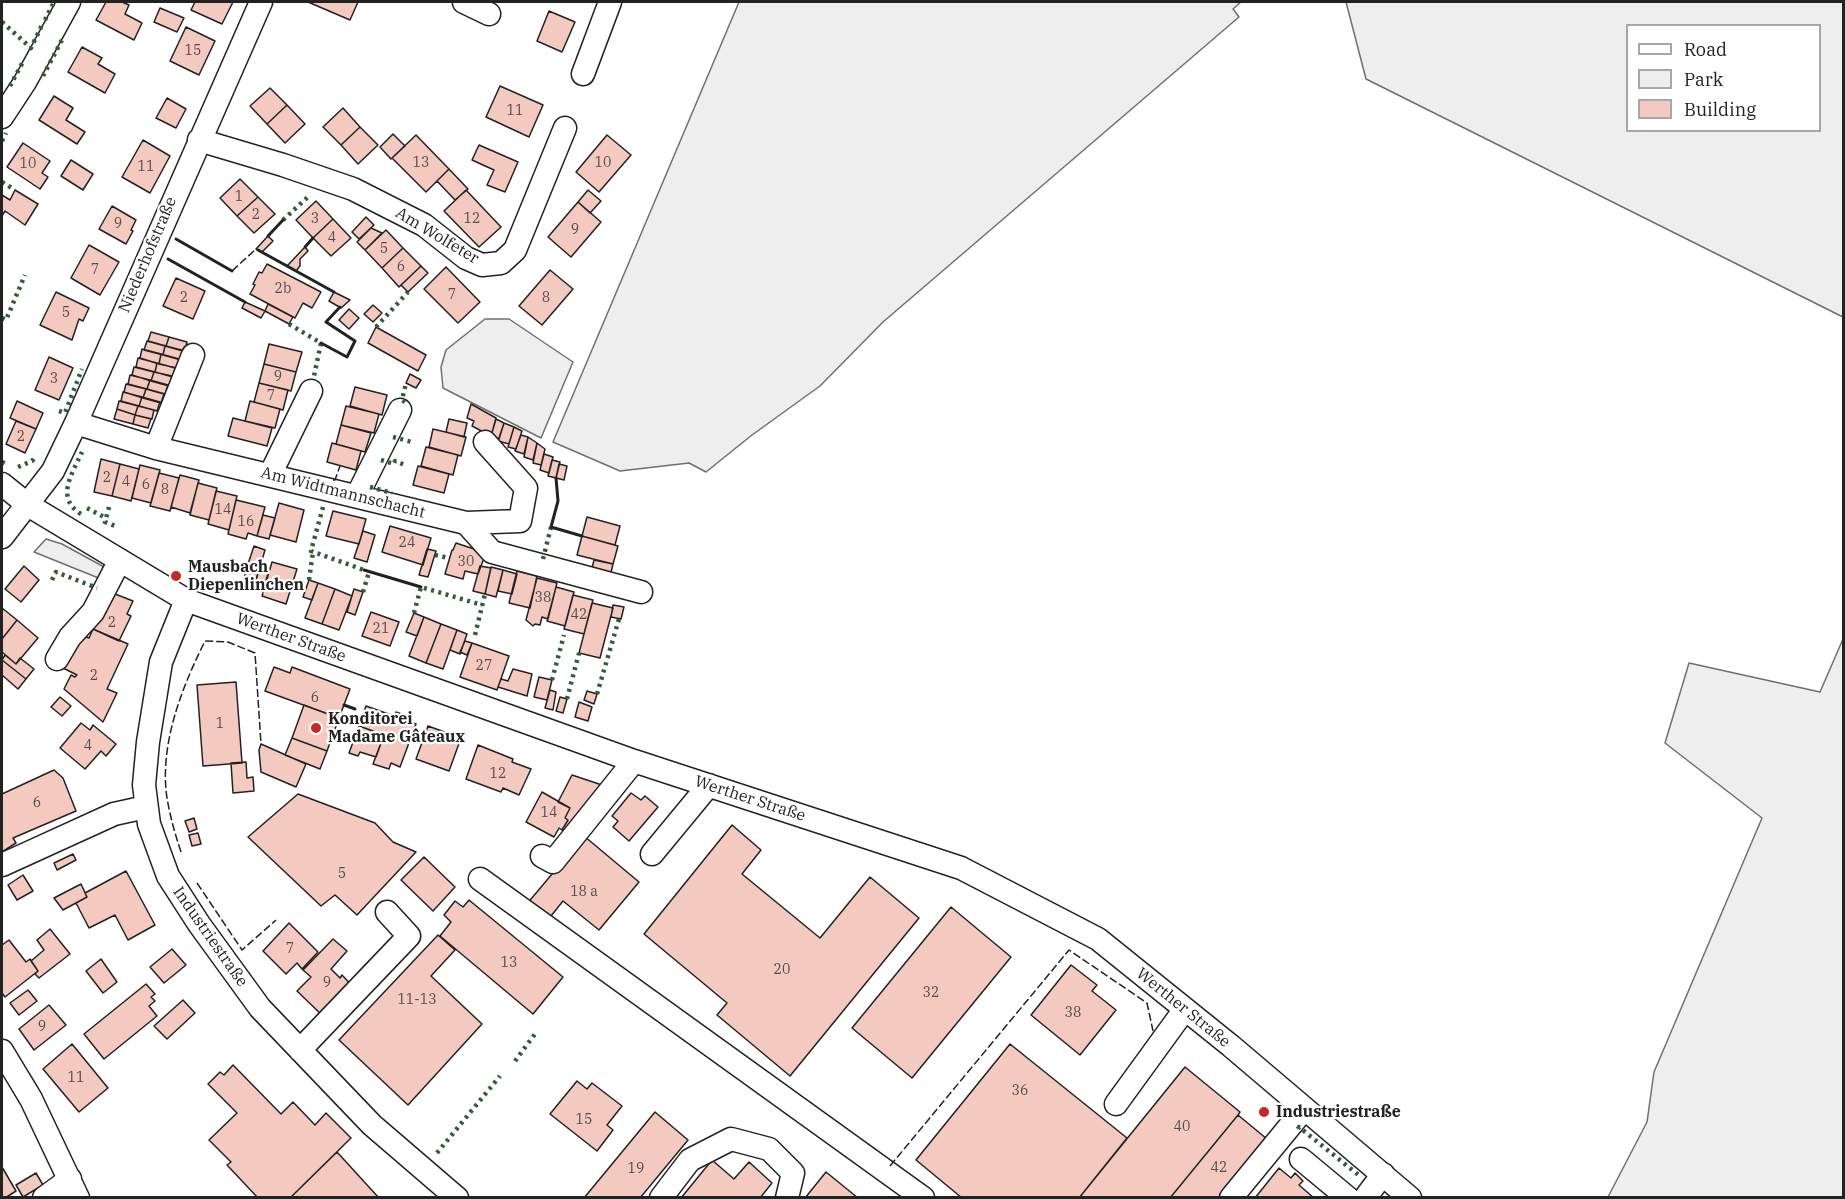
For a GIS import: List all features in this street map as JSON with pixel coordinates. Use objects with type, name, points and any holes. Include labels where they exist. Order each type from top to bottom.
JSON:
[{"type":"street","points":[[2,117],[25,82],[69,2]]},
{"type":"street","name":"Niederhofstraße","points":[[2,537],[52,471],[76,423],[261,2]]},
{"type":"street","points":[[464,2],[489,14]]},
{"type":"street","points":[[583,74],[610,2]]},
{"type":"street","name":"Am Wolfeter","points":[[199,140],[353,189],[424,225],[466,258],[482,265],[501,263],[515,250],[565,128]]},
{"type":"street","points":[[156,448],[193,355]]},
{"type":"street","points":[[270,475],[311,391]]},
{"type":"street","points":[[357,496],[400,410]]},
{"type":"street","name":"Am Widtmannschacht","points":[[76,423],[156,448],[466,523],[520,521],[526,488],[485,442]]},
{"type":"street","name":"Werther Straße","points":[[2,484],[28,505],[186,600],[634,761],[961,868],[1098,939],[1410,1197]]},
{"type":"street","points":[[466,523],[492,552],[641,592]]},
{"type":"street","points":[[57,659],[70,637],[93,612],[120,560]]},
{"type":"street","name":"Industriestraße","points":[[186,600],[161,662],[148,742],[144,784],[149,824],[168,876],[199,924],[260,1008],[372,1125],[457,1197]]},
{"type":"street","points":[[542,856],[553,862],[634,761]]},
{"type":"street","points":[[652,854],[709,785]]},
{"type":"street","points":[[2,865],[114,814],[146,807]]},
{"type":"street","points":[[480,879],[923,1197]]},
{"type":"street","points":[[300,1050],[409,936],[387,912]]},
{"type":"street","points":[[1116,1104],[1185,1009]]},
{"type":"street","points":[[4,1061],[31,1099],[74,1188],[44,1197]]},
{"type":"street","points":[[1231,1197],[1304,1109]]},
{"type":"street","points":[[660,1197],[690,1160],[731,1139],[769,1149],[793,1173],[787,1197]]},
{"type":"street","points":[[1301,1159],[1348,1197]]},
{"type":"street","points":[[1365,1197],[1383,1174]]},
{"type":"green space","points":[[739,2],[1241,2],[1233,9],[1239,17],[883,322],[820,386],[752,435],[706,472],[689,463],[620,471],[553,442]]},
{"type":"green space","points":[[1346,2],[1843,2],[1843,317],[1366,79]]},
{"type":"green space","points":[[485,319],[509,319],[573,362],[541,438],[443,388],[441,367],[446,350]]},
{"type":"green space","points":[[46,539],[62,544],[106,568],[101,579],[34,552]]},
{"type":"green space","points":[[1843,639],[1843,1197],[1608,1197],[1647,1122],[1654,1072],[1762,818],[1665,743],[1689,663],[1820,692]]},
{"type":"building","points":[[106,2],[122,2],[129,5],[125,14],[142,23],[134,40],[96,20]]},
{"type":"building","points":[[195,2],[233,2],[222,24],[191,10]]},
{"type":"building","points":[[308,2],[358,2],[350,20]]},
{"type":"building","points":[[160,8],[184,18],[177,32],[154,22]]},
{"type":"building","points":[[549,11],[575,22],[562,52],[537,41]]},
{"type":"building","points":[[186,27],[215,41],[199,75],[170,61]]},
{"type":"building","points":[[82,47],[102,58],[98,64],[115,74],[105,93],[68,72]]},
{"type":"building","points":[[500,86],[543,105],[529,137],[486,117]]},
{"type":"building","points":[[270,88],[287,105],[267,124],[250,106]]},
{"type":"building","points":[[54,96],[73,108],[66,120],[85,132],[77,144],[39,120]]},
{"type":"building","points":[[167,98],[186,109],[176,128],[156,118]]},
{"type":"building","points":[[287,105],[305,124],[285,143],[267,124]]},
{"type":"building","points":[[343,108],[360,127],[341,145],[323,127]]},
{"type":"building","points":[[360,127],[378,145],[358,164],[341,145]]},
{"type":"building","points":[[393,134],[405,146],[391,159],[380,147]]},
{"type":"building","points":[[416,135],[449,169],[426,192],[392,158]]},
{"type":"building","points":[[607,135],[631,155],[599,192],[576,172]]},
{"type":"building","points":[[143,140],[170,156],[150,193],[122,177]]},
{"type":"building","points":[[23,143],[50,161],[42,173],[48,177],[40,189],[7,167]]},
{"type":"building","points":[[479,145],[518,162],[505,192],[487,185],[494,170],[472,160]]},
{"type":"building","points":[[71,160],[93,174],[83,190],[61,176]]},
{"type":"building","points":[[449,169],[468,189],[455,200],[437,181]]},
{"type":"building","points":[[240,179],[258,197],[237,216],[220,198]]},
{"type":"building","points":[[15,190],[38,204],[25,225],[5,211],[2,216],[2,195],[10,200]]},
{"type":"building","points":[[466,190],[501,227],[479,247],[444,211]]},
{"type":"building","points":[[588,190],[601,201],[590,213],[578,202]]},
{"type":"building","points":[[258,197],[275,214],[254,233],[237,216]]},
{"type":"building","points":[[316,201],[333,219],[313,238],[296,220]]},
{"type":"building","points":[[578,202],[601,222],[571,257],[548,237]]},
{"type":"building","points":[[112,206],[136,220],[126,244],[99,229]]},
{"type":"building","points":[[366,217],[374,225],[359,239],[352,232]]},
{"type":"building","points":[[333,219],[351,238],[331,256],[313,238]]},
{"type":"building","points":[[371,228],[382,233],[365,250],[357,242]]},
{"type":"building","points":[[386,230],[403,248],[382,268],[365,250]]},
{"type":"building","points":[[268,236],[273,241],[262,252],[256,249]]},
{"type":"building","points":[[89,245],[119,262],[100,295],[71,278]]},
{"type":"building","points":[[305,247],[308,251],[300,259],[300,266],[296,271],[287,266]]},
{"type":"building","points":[[403,248],[421,266],[399,287],[382,268]]},
{"type":"building","points":[[267,264],[321,292],[312,308],[303,303],[295,318],[250,294],[259,272],[262,273]]},
{"type":"building","points":[[421,266],[428,273],[408,292],[401,285]]},
{"type":"building","points":[[446,267],[480,302],[458,323],[424,289]]},
{"type":"building","points":[[550,270],[573,289],[542,325],[519,306]]},
{"type":"building","points":[[176,278],[205,291],[193,319],[163,306]]},
{"type":"building","points":[[56,292],[89,308],[83,321],[79,319],[72,340],[40,325]]},
{"type":"building","points":[[334,292],[350,300],[341,308],[329,301]]},
{"type":"building","points":[[245,302],[265,311],[261,318],[242,308]]},
{"type":"building","points":[[268,304],[293,317],[289,324],[265,311]]},
{"type":"building","points":[[373,305],[382,313],[373,322],[364,314]]},
{"type":"building","points":[[349,309],[359,318],[349,329],[339,320]]},
{"type":"building","points":[[376,327],[426,355],[418,371],[368,343]]},
{"type":"building","points":[[151,332],[169,337],[166,346],[148,341]]},
{"type":"building","points":[[169,337],[187,342],[185,351],[166,346]]},
{"type":"building","points":[[147,341],[165,346],[163,355],[144,350]]},
{"type":"building","points":[[269,344],[302,352],[296,372],[264,364]]},
{"type":"building","points":[[165,346],[183,351],[181,360],[163,355]]},
{"type":"building","points":[[142,349],[161,354],[159,364],[140,358]]},
{"type":"building","points":[[161,354],[179,359],[177,368],[159,364]]},
{"type":"building","points":[[49,357],[73,368],[59,400],[35,390]]},
{"type":"building","points":[[138,358],[157,363],[155,372],[136,367]]},
{"type":"building","points":[[157,363],[175,368],[173,377],[155,372]]},
{"type":"building","points":[[264,364],[296,372],[291,391],[259,383]]},
{"type":"building","points":[[134,367],[154,372],[151,381],[132,375]]},
{"type":"building","points":[[154,372],[172,376],[169,386],[151,381]]},
{"type":"building","points":[[410,374],[421,380],[416,388],[406,383]]},
{"type":"building","points":[[130,375],[150,380],[147,389],[128,384]]},
{"type":"building","points":[[150,380],[168,385],[165,394],[147,389]]},
{"type":"building","points":[[259,383],[288,390],[283,410],[254,402]]},
{"type":"building","points":[[126,384],[146,389],[143,398],[124,392]]},
{"type":"building","points":[[355,387],[387,395],[382,415],[350,406]]},
{"type":"building","points":[[146,389],[164,394],[161,403],[143,398]]},
{"type":"building","points":[[123,392],[142,397],[139,406],[121,401]]},
{"type":"building","points":[[142,397],[160,402],[157,411],[139,406]]},
{"type":"building","points":[[17,401],[43,413],[36,429],[10,418]]},
{"type":"building","points":[[119,401],[138,406],[135,415],[117,409]]},
{"type":"building","points":[[250,401],[280,409],[275,428],[245,421]]},
{"type":"building","points":[[471,404],[496,418],[491,436],[472,426],[474,421],[467,418]]},
{"type":"building","points":[[138,406],[154,410],[152,419],[135,415]]},
{"type":"building","points":[[346,406],[379,414],[374,433],[341,425]]},
{"type":"building","points":[[117,409],[135,415],[133,424],[114,419]]},
{"type":"building","points":[[135,415],[151,419],[148,428],[133,424]]},
{"type":"building","points":[[233,418],[272,428],[267,446],[228,436]]},
{"type":"building","points":[[449,419],[467,423],[464,437],[446,432]]},
{"type":"building","points":[[496,419],[504,423],[499,439],[491,436]]},
{"type":"building","points":[[16,421],[36,429],[25,453],[6,444]]},
{"type":"building","points":[[504,423],[514,427],[509,444],[498,441]]},
{"type":"building","points":[[341,425],[371,433],[365,452],[336,444]]},
{"type":"building","points":[[514,427],[522,431],[516,449],[508,447]]},
{"type":"building","points":[[433,429],[466,437],[461,456],[429,447]]},
{"type":"building","points":[[521,435],[528,437],[524,454],[515,451]]},
{"type":"building","points":[[528,437],[537,443],[533,460],[524,457]]},
{"type":"building","points":[[332,443],[361,451],[356,470],[327,462]]},
{"type":"building","points":[[537,443],[545,449],[541,465],[533,463]]},
{"type":"building","points":[[426,447],[458,455],[453,475],[421,466]]},
{"type":"building","points":[[544,454],[553,457],[549,473],[540,470]]},
{"type":"building","points":[[101,459],[120,464],[112,496],[94,492]]},
{"type":"building","points":[[552,460],[560,462],[556,478],[548,476]]},
{"type":"building","points":[[120,464],[139,469],[131,501],[112,496]]},
{"type":"building","points":[[559,464],[567,466],[564,480],[556,478]]},
{"type":"building","points":[[140,465],[160,470],[151,503],[132,498]]},
{"type":"building","points":[[418,466],[449,474],[444,493],[413,485]]},
{"type":"building","points":[[159,473],[179,478],[170,511],[150,506]]},
{"type":"building","points":[[180,475],[199,480],[190,513],[171,507]]},
{"type":"building","points":[[198,483],[217,488],[209,520],[190,515]]},
{"type":"building","points":[[216,491],[237,496],[229,530],[208,524]]},
{"type":"building","points":[[236,500],[265,507],[257,536],[248,533],[246,539],[228,534]]},
{"type":"building","points":[[279,503],[304,510],[296,542],[270,535]]},
{"type":"building","points":[[333,511],[366,519],[359,544],[326,536]]},
{"type":"building","points":[[263,515],[275,518],[269,539],[257,536]]},
{"type":"building","points":[[587,517],[620,526],[615,545],[582,536]]},
{"type":"building","points":[[390,526],[431,538],[423,565],[382,552]]},
{"type":"building","points":[[363,531],[375,535],[367,562],[354,558]]},
{"type":"building","points":[[582,536],[618,546],[613,564],[577,555]]},
{"type":"building","points":[[456,543],[486,553],[478,574],[465,571],[463,579],[445,574]]},
{"type":"building","points":[[254,546],[265,550],[260,567],[248,564]]},
{"type":"building","points":[[427,549],[436,551],[428,577],[419,575]]},
{"type":"building","points":[[594,560],[613,564],[610,577],[591,572]]},
{"type":"building","points":[[272,562],[297,569],[286,604],[262,596]]},
{"type":"building","points":[[248,564],[260,567],[254,585],[243,581]]},
{"type":"building","points":[[24,566],[39,580],[21,602],[5,589]]},
{"type":"building","points":[[480,566],[491,568],[485,594],[473,591]]},
{"type":"building","points":[[260,567],[269,570],[263,591],[254,587]]},
{"type":"building","points":[[491,567],[503,570],[496,597],[485,594]]},
{"type":"building","points":[[503,570],[517,574],[512,594],[498,591]]},
{"type":"building","points":[[517,571],[537,576],[530,608],[509,603]]},
{"type":"building","points":[[537,578],[557,583],[548,619],[542,617],[540,625],[533,626],[526,620]]},
{"type":"building","points":[[309,580],[318,583],[312,600],[303,597]]},
{"type":"building","points":[[318,583],[335,589],[322,624],[305,618]]},
{"type":"building","points":[[556,587],[574,592],[565,626],[547,621]]},
{"type":"building","points":[[335,589],[352,596],[339,630],[322,624]]},
{"type":"building","points":[[354,589],[363,592],[355,615],[347,612]]},
{"type":"building","points":[[110,592],[133,601],[127,614],[131,616],[119,641],[93,629]]},
{"type":"building","points":[[573,595],[593,600],[584,634],[564,629]]},
{"type":"building","points":[[592,603],[613,608],[600,658],[579,653]]},
{"type":"building","points":[[613,605],[624,607],[621,619],[611,617]]},
{"type":"building","points":[[2,608],[17,620],[2,639]]},
{"type":"building","points":[[371,612],[399,622],[390,646],[362,636]]},
{"type":"building","points":[[414,613],[424,617],[417,636],[406,632]]},
{"type":"building","points":[[424,617],[441,624],[426,663],[409,656]]},
{"type":"building","points":[[17,620],[38,638],[16,664],[2,652],[2,639]]},
{"type":"building","points":[[441,624],[457,630],[443,669],[426,663]]},
{"type":"building","points":[[93,629],[128,644],[107,689],[117,693],[103,722],[64,689],[71,675],[75,677],[77,675],[63,668],[78,634],[89,638]]},
{"type":"building","points":[[457,630],[467,634],[460,654],[450,650]]},
{"type":"building","points":[[465,641],[472,643],[467,655],[460,652]]},
{"type":"building","points":[[472,643],[509,656],[497,690],[460,677]]},
{"type":"building","points":[[5,655],[16,664],[20,658],[34,669],[26,679],[2,660]]},
{"type":"building","points":[[2,660],[26,679],[18,689],[2,675]]},
{"type":"building","points":[[274,667],[290,673],[292,667],[350,689],[339,718],[265,691]]},
{"type":"building","points":[[513,669],[532,674],[527,696],[498,687],[501,679],[508,681]]},
{"type":"building","points":[[539,677],[552,680],[547,700],[534,697]]},
{"type":"building","points":[[236,682],[242,763],[203,766],[197,685]]},
{"type":"building","points":[[550,690],[556,692],[553,710],[545,708]]},
{"type":"building","points":[[587,691],[597,694],[594,704],[584,700]]},
{"type":"building","points":[[60,697],[71,706],[62,716],[51,707]]},
{"type":"building","points":[[560,697],[567,699],[563,713],[556,711]]},
{"type":"building","points":[[579,702],[592,707],[588,721],[575,717]]},
{"type":"building","name":"Konditorei Madame Gâteaux","points":[[304,705],[339,718],[327,751],[292,738]]},
{"type":"building","points":[[366,706],[394,716],[396,712],[410,717],[408,721],[416,724],[400,767],[391,763],[389,769],[373,764],[384,735],[359,726]]},
{"type":"building","points":[[81,723],[90,730],[93,725],[116,744],[106,756],[101,751],[85,769],[60,748]]},
{"type":"building","points":[[359,726],[384,735],[376,757],[360,752],[358,756],[349,753]]},
{"type":"building","points":[[428,726],[461,738],[449,771],[416,759]]},
{"type":"building","points":[[292,738],[327,751],[320,769],[285,755]]},
{"type":"building","points":[[261,744],[306,764],[296,787],[261,772],[259,750]]},
{"type":"building","points":[[478,745],[531,769],[519,795],[503,788],[501,792],[466,779]]},
{"type":"building","points":[[246,762],[247,778],[253,777],[254,791],[233,793],[231,763]]},
{"type":"building","points":[[54,770],[63,778],[76,811],[13,838],[16,843],[2,852],[2,794]]},
{"type":"building","points":[[572,775],[611,788],[571,835],[562,830],[568,820],[565,818],[570,808],[558,802]]},
{"type":"building","points":[[542,792],[570,808],[565,818],[568,820],[562,830],[559,828],[554,837],[526,822]]},
{"type":"building","points":[[631,793],[641,800],[645,796],[658,807],[629,841],[613,827],[618,821],[612,816]]},
{"type":"building","points":[[298,794],[375,823],[393,842],[416,852],[357,915],[335,895],[321,906],[248,837]]},
{"type":"building","points":[[194,818],[197,829],[189,832],[185,821]]},
{"type":"building","points":[[732,825],[761,850],[742,874],[820,938],[870,877],[919,918],[790,1076],[717,1015],[727,1003],[644,934]]},
{"type":"building","points":[[198,833],[201,844],[192,846],[189,835]]},
{"type":"building","points":[[584,836],[639,882],[599,930],[563,901],[547,921],[526,905]]},
{"type":"building","points":[[73,854],[76,860],[57,870],[54,863]]},
{"type":"building","points":[[424,857],[455,887],[433,911],[401,880]]},
{"type":"building","points":[[126,871],[155,925],[128,940],[115,915],[89,928],[76,903],[87,897],[85,893]]},
{"type":"building","points":[[23,875],[33,891],[17,900],[8,885]]},
{"type":"building","points":[[81,884],[87,897],[63,910],[54,898]]},
{"type":"building","points":[[469,900],[563,977],[533,1014],[440,936],[451,922],[444,915],[455,901],[463,907]]},
{"type":"building","points":[[951,907],[1011,957],[912,1078],[852,1028]]},
{"type":"building","points":[[289,923],[318,952],[302,969],[297,963],[286,974],[263,951]]},
{"type":"building","points":[[50,929],[70,954],[39,978],[35,974],[38,971],[31,961],[44,950],[37,940]]},
{"type":"building","points":[[438,935],[455,950],[431,976],[482,1024],[408,1105],[339,1040]]},
{"type":"building","points":[[333,939],[347,951],[331,969],[340,978],[342,975],[354,988],[325,1018],[297,991],[311,977],[303,970]]},
{"type":"building","points":[[9,940],[26,962],[30,959],[38,971],[5,997],[2,993],[2,945]]},
{"type":"building","points":[[172,949],[186,965],[164,983],[150,967]]},
{"type":"building","points":[[101,959],[117,982],[103,993],[86,971]]},
{"type":"building","points":[[1071,965],[1097,985],[1092,991],[1116,1010],[1080,1055],[1031,1015]]},
{"type":"building","points":[[146,984],[155,994],[151,997],[155,1001],[149,1006],[157,1016],[104,1059],[84,1034]]},
{"type":"building","points":[[28,990],[37,1001],[19,1015],[10,1003]]},
{"type":"building","points":[[183,1000],[195,1013],[167,1039],[154,1026]]},
{"type":"building","points":[[49,1005],[66,1025],[34,1050],[19,1029]]},
{"type":"building","points":[[72,1044],[108,1088],[79,1112],[43,1069]]},
{"type":"building","points":[[1010,1044],[1127,1138],[1079,1198],[962,1198],[916,1160]]},
{"type":"building","points":[[233,1065],[281,1114],[293,1102],[315,1125],[326,1113],[351,1138],[290,1198],[258,1198],[227,1165],[231,1162],[209,1140],[237,1113],[208,1084],[220,1072],[224,1075]]},
{"type":"building","points":[[1185,1067],[1240,1112],[1238,1115],[1170,1198],[1079,1198]]},
{"type":"building","points":[[577,1081],[587,1089],[592,1083],[622,1106],[607,1125],[613,1130],[597,1151],[550,1114]]},
{"type":"building","points":[[655,1112],[688,1140],[640,1198],[584,1198]]},
{"type":"building","points":[[1238,1115],[1267,1139],[1220,1198],[1170,1198]]},
{"type":"building","points":[[337,1152],[379,1198],[290,1198]]},
{"type":"building","points":[[712,1160],[734,1179],[749,1162],[772,1183],[760,1198],[681,1198]]},
{"type":"building","points":[[2,1167],[16,1191],[5,1198],[2,1198]]},
{"type":"building","points":[[1279,1168],[1291,1178],[1295,1173],[1303,1181],[1299,1185],[1314,1198],[1255,1198]]},
{"type":"building","points":[[826,1172],[858,1198],[805,1198]]},
{"type":"building","points":[[36,1173],[43,1185],[23,1197],[16,1185]]},
{"type":"hedge","points":[[45,20],[54,2]]},
{"type":"hedge","points":[[2,22],[31,48],[42,25]]},
{"type":"hedge","points":[[43,76],[63,38]]},
{"type":"hedge","points":[[10,86],[24,60]]},
{"type":"hedge","points":[[2,141],[6,133]]},
{"type":"hedge","points":[[2,182],[15,190]]},
{"type":"hedge","points":[[283,220],[310,195]]},
{"type":"hedge","points":[[2,318],[6,320],[25,275]]},
{"type":"hedge","points":[[376,327],[408,292]]},
{"type":"hedge","points":[[289,324],[321,343],[314,376]]},
{"type":"hedge","points":[[59,411],[65,413],[82,369]]},
{"type":"hedge","points":[[405,402],[402,400],[406,383]]},
{"type":"hedge","points":[[393,437],[412,442]]},
{"type":"hedge","points":[[81,514],[73,508],[67,493],[70,477],[82,452]]},
{"type":"hedge","points":[[18,467],[32,461],[36,456]]},
{"type":"hedge","points":[[381,460],[394,464],[395,461],[405,465]]},
{"type":"hedge","points":[[2,462],[8,465]]},
{"type":"hedge","points":[[370,487],[392,493]]},
{"type":"hedge","points":[[109,507],[105,522],[115,526]]},
{"type":"hedge","points":[[323,507],[311,551],[364,570]]},
{"type":"hedge","points":[[87,508],[106,518]]},
{"type":"hedge","points":[[543,559],[551,527]]},
{"type":"hedge","points":[[309,580],[313,552]]},
{"type":"hedge","points":[[435,555],[449,558]]},
{"type":"hedge","points":[[52,580],[56,572],[97,588]]},
{"type":"hedge","points":[[363,592],[369,572]]},
{"type":"hedge","points":[[414,613],[421,587],[482,605]]},
{"type":"hedge","points":[[475,635],[485,594]]},
{"type":"hedge","points":[[597,694],[619,619]]},
{"type":"hedge","points":[[552,680],[564,635]]},
{"type":"hedge","points":[[567,699],[579,653]]},
{"type":"hedge","points":[[515,1061],[535,1034]]},
{"type":"hedge","points":[[437,1153],[500,1076]]},
{"type":"hedge","points":[[1298,1129],[1299,1127],[1361,1177]]},
{"type":"fence","points":[[232,271],[256,249]]},
{"type":"fence","points":[[333,480],[340,466]]},
{"type":"fence","points":[[181,852],[167,798],[166,758],[174,717],[188,677],[205,641],[228,642],[255,653],[261,744]]},
{"type":"fence","points":[[197,883],[242,950],[276,920]]},
{"type":"fence","points":[[890,1166],[1069,950],[1147,1003],[1153,1031]]},
{"type":"wall","points":[[268,236],[283,220]]},
{"type":"wall","points":[[305,247],[313,238]]},
{"type":"wall","points":[[176,239],[232,271]]},
{"type":"wall","points":[[258,250],[334,292]]},
{"type":"wall","points":[[168,259],[245,302]]},
{"type":"wall","points":[[321,343],[347,357],[355,341],[326,322],[340,307]]},
{"type":"wall","points":[[556,478],[558,501],[551,527],[582,536]]},
{"type":"wall","points":[[364,570],[421,587]]},
{"type":"wall","points":[[344,705],[355,709]]},
{"type":"place","name":"Mausbach Diepenlinchen","points":[[176,576]]},
{"type":"place","name":"Konditorei Madame Gâteaux","points":[[316,728]]},
{"type":"place","name":"Industriestraße","points":[[1264,1112]]}]
